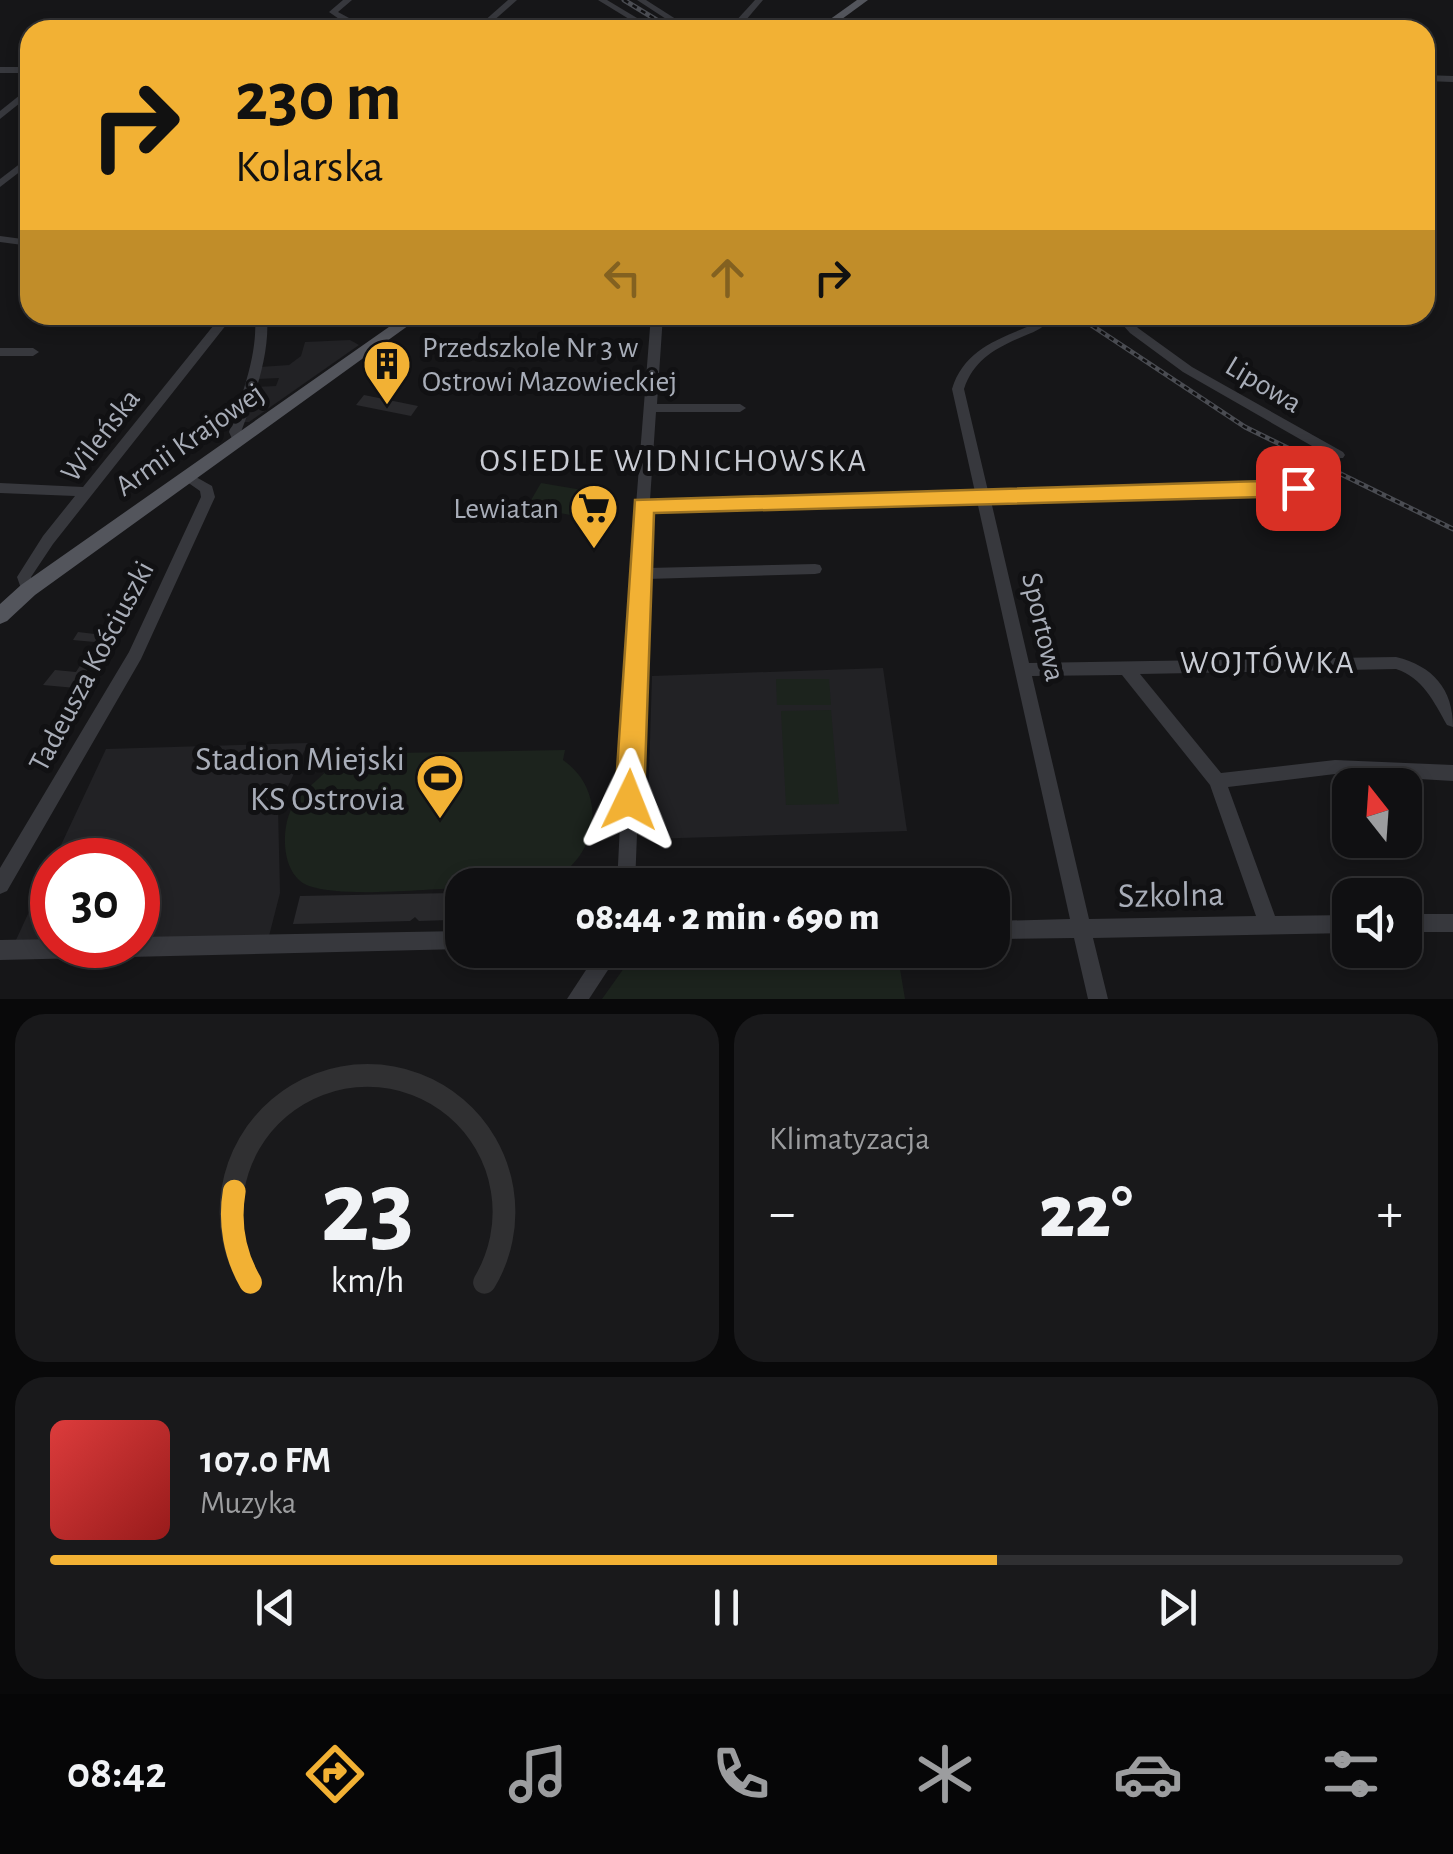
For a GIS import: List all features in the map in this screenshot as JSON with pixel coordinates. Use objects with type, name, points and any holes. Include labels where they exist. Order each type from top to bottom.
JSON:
[{"type":"main road","points":[[836,20],[862,0]]},
{"type":"main road","name":"Armii Krajowej","points":[[0,616],[28,590],[402,325]]},
{"type":"street","points":[[346,20],[333,12],[348,0]]},
{"type":"street","points":[[490,20],[513,0]]},
{"type":"street","points":[[602,0],[635,20]]},
{"type":"street","points":[[641,0],[674,20]]},
{"type":"street","points":[[664,13],[676,0]]},
{"type":"street","points":[[742,20],[759,0]]},
{"type":"street","points":[[0,116],[20,99]]},
{"type":"street","points":[[0,184],[20,167]]},
{"type":"street","name":"Wileńska","points":[[28,590],[23,583],[27,570],[220,325]]},
{"type":"street","points":[[239,440],[235,432],[254,373],[263,325]]},
{"type":"street","points":[[627,868],[643,505],[656,325]]},
{"type":"street","name":"Sportowa","points":[[1040,325],[973,359],[959,383],[1098,999]]},
{"type":"street","name":"Lipowa","points":[[1126,325],[1260,412],[1338,455]]},
{"type":"street","points":[[0,352],[33,352]]},
{"type":"street","points":[[649,408],[740,408]]},
{"type":"street","name":"Tadeusza Kościuszki","points":[[0,885],[135,655],[180,562],[208,497],[207,489],[187,477]]},
{"type":"street","points":[[0,488],[87,492]]},
{"type":"street","points":[[643,505],[1298,488]]},
{"type":"street","points":[[641,574],[816,570]]},
{"type":"street","points":[[1023,670],[1396,662],[1417,670],[1430,682],[1452,718]]},
{"type":"street","points":[[1126,668],[1216,781],[1268,925]]},
{"type":"street","points":[[1216,781],[1335,766],[1453,773]]},
{"type":"street","points":[[1422,923],[1453,923]]},
{"type":"street","name":"Szkolna","points":[[1010,930],[1332,924]]},
{"type":"street","points":[[0,950],[445,940]]},
{"type":"street","points":[[578,999],[599,968]]},
{"type":"shaded area","points":[[350,340],[359,345],[249,422],[243,422],[255,387],[276,386],[279,378],[257,379],[260,367],[289,365],[301,356],[305,342]]},
{"type":"shaded area","points":[[541,483],[588,491],[576,516],[527,507]]},
{"type":"shaded area","points":[[883,668],[907,831],[647,839],[652,676]]},
{"type":"shaded area","points":[[776,679],[829,679],[831,705],[777,705]]},
{"type":"shaded area","points":[[831,710],[839,804],[786,805],[781,711]]},
{"type":"shaded area","points":[[308,743],[278,808],[280,893],[269,936],[160,938],[160,838],[64,838],[106,749]]},
{"type":"shaded area","name":"Stadion Miejski KS Ostrovia","points":[[565,750],[563,760],[578,773],[592,806],[588,841],[569,868],[445,868],[445,889],[342,892],[309,886],[300,881],[289,864],[285,831],[295,803],[329,768],[337,754]]},
{"type":"shaded area","points":[[30,910],[30,940],[16,940]]},
{"type":"shaded area","points":[[624,968],[900,968],[905,999],[602,999]]},
{"type":"building","name":"Przedszkole Nr 3 w Ostrowi Mazowieckiej","points":[[364,395],[418,406],[411,416],[356,405]]},
{"type":"building","points":[[78,632],[103,635],[98,642],[104,643],[76,688],[43,685],[55,670],[76,672],[95,642],[73,640]]},
{"type":"building","points":[[445,893],[445,920],[419,921],[415,917],[410,921],[293,924],[300,896]]},
{"type":"railway","points":[[624,0],[657,20]]},
{"type":"railway","points":[[1091,325],[1245,427],[1453,529]]},
{"type":"place","name":"Przedszkole Nr 3 w Ostrowi Mazowieckiej","points":[[387,406]]},
{"type":"place","name":"Lewiatan","points":[[594,550]]},
{"type":"place","name":"Stadion Miejski KS Ostrovia","points":[[440,820]]},
{"type":"district","name":"OSIEDLE WIDNICHOWSKA","points":[[674,460]]},
{"type":"district","name":"WOJTÓWKA","points":[[1268,662]]},
{"type":"route","points":[[629,800],[643,505],[1298,488]]}]
